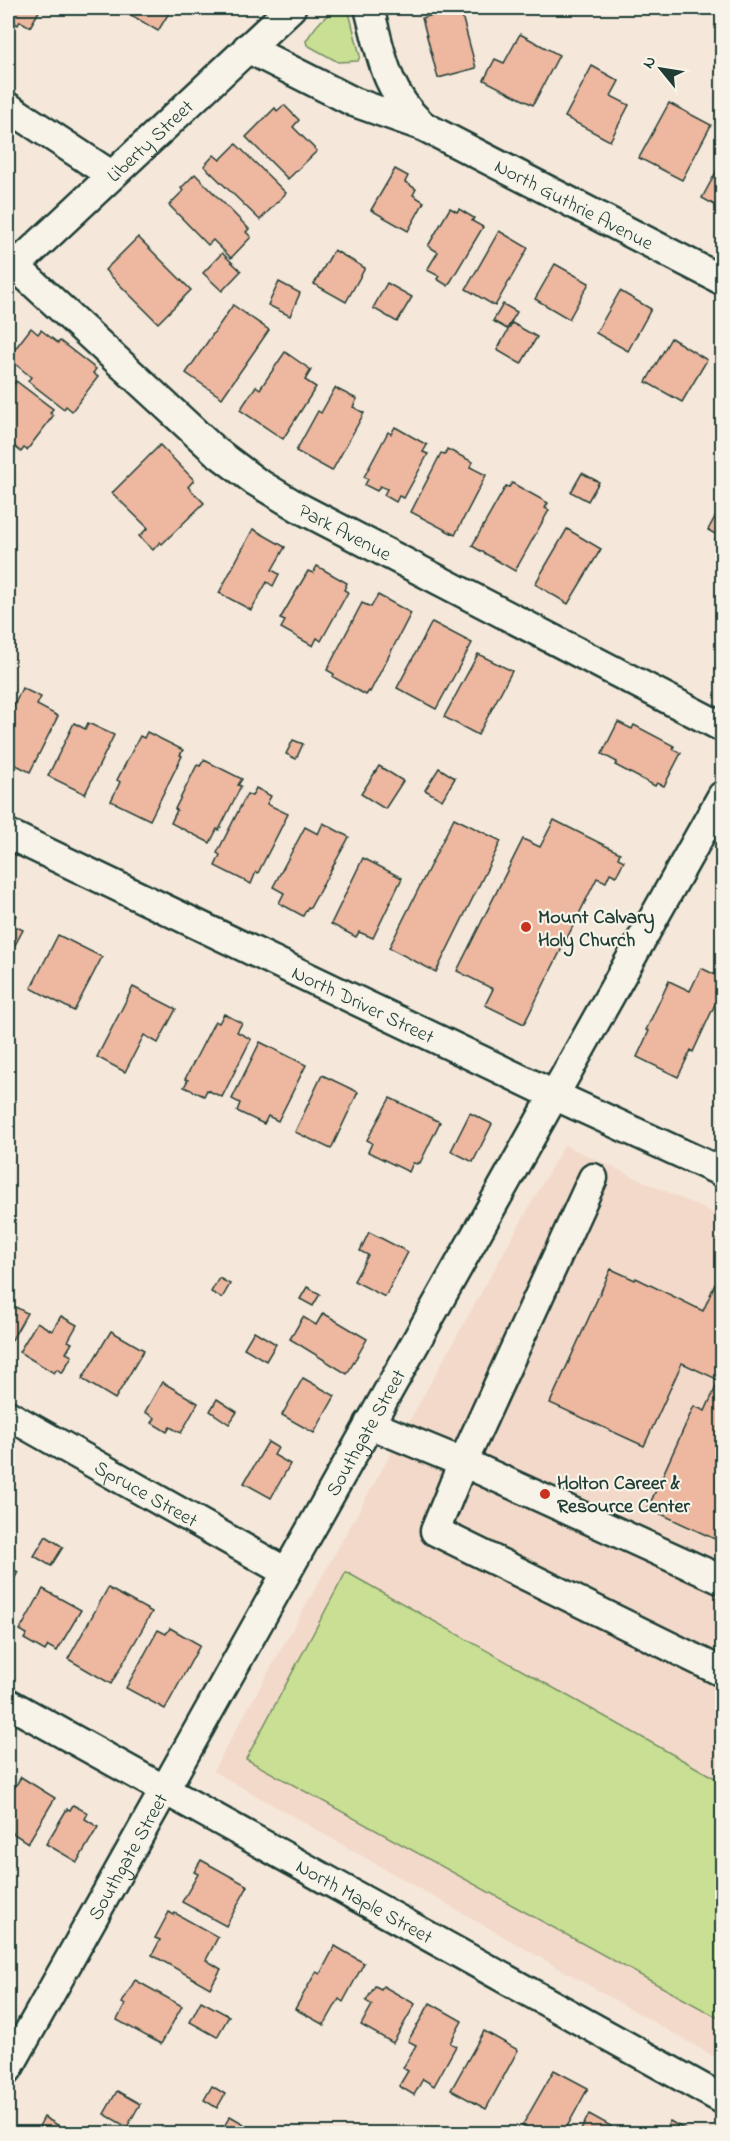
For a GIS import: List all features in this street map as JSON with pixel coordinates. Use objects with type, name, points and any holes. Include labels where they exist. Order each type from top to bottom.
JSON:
[{"type":"street","name":"Liberty Street","points":[[11,270],[291,8]]},
{"type":"street","name":"North Guthrie Avenue","points":[[369,8],[389,80],[396,96],[425,127]]},
{"type":"street","name":"North Guthrie Avenue","points":[[247,48],[354,102],[425,127],[723,280]]},
{"type":"street","points":[[8,107],[111,175]]},
{"type":"street","name":"Park Avenue","points":[[11,270],[214,450],[255,482],[298,507],[723,727]]},
{"type":"street","name":"Southgate Street","points":[[8,2069],[723,796]]},
{"type":"street","name":"North Driver Street","points":[[8,834],[554,1095],[723,1172]]},
{"type":"street","points":[[593,1178],[463,1462],[435,1531],[723,1672]]},
{"type":"street","name":"Spruce Street","points":[[8,1415],[286,1572]]},
{"type":"street","points":[[369,1424],[463,1462],[723,1580]]},
{"type":"street","name":"North Maple Street","points":[[8,1703],[723,2099]]},
{"type":"shaded area","name":"Holton Career & Resource Center","points":[[564,1145],[722,1217],[722,2061],[213,1771]]},
{"type":"green space","points":[[348,8],[360,56],[358,61],[338,62],[307,45],[306,41],[323,19],[335,11]]},
{"type":"green space","points":[[346,1572],[722,1782],[722,2020],[246,1759]]},
{"type":"building","points":[[8,8],[41,8],[30,27],[20,21],[18,25],[8,19]]},
{"type":"building","points":[[119,8],[172,8],[158,31]]},
{"type":"building","points":[[460,8],[476,68],[438,78],[422,18]]},
{"type":"building","points":[[520,34],[559,55],[533,105],[484,80],[495,59],[504,63]]},
{"type":"building","points":[[592,66],[619,81],[611,96],[629,105],[610,141],[565,117]]},
{"type":"building","points":[[669,103],[711,125],[682,180],[639,158]]},
{"type":"building","points":[[284,105],[299,120],[293,127],[317,151],[288,179],[246,137],[275,108],[277,111]]},
{"type":"building","points":[[236,144],[286,193],[260,220],[204,166],[214,155],[220,160]]},
{"type":"building","points":[[722,161],[722,209],[702,198]]},
{"type":"building","points":[[395,169],[408,176],[405,182],[416,189],[413,195],[424,202],[408,231],[371,210]]},
{"type":"building","points":[[195,174],[249,229],[246,232],[251,237],[231,258],[213,240],[208,245],[169,205]]},
{"type":"building","points":[[450,208],[457,212],[459,209],[483,227],[448,286],[437,279],[439,276],[427,270],[438,252],[428,246]]},
{"type":"building","points":[[499,231],[528,248],[495,306],[466,289]]},
{"type":"building","points":[[138,237],[191,290],[158,323],[105,270]]},
{"type":"building","points":[[334,250],[365,268],[346,302],[314,284]]},
{"type":"building","points":[[222,253],[241,271],[222,291],[203,273]]},
{"type":"building","points":[[555,264],[589,283],[569,319],[535,299]]},
{"type":"building","points":[[279,282],[300,293],[290,316],[268,305]]},
{"type":"building","points":[[387,283],[412,297],[397,322],[373,308]]},
{"type":"building","points":[[620,291],[651,309],[628,351],[596,333]]},
{"type":"building","points":[[503,304],[517,312],[507,329],[493,321]]},
{"type":"building","points":[[233,305],[269,330],[222,398],[186,373]]},
{"type":"building","points":[[512,323],[537,337],[521,364],[497,350]]},
{"type":"building","points":[[31,328],[38,334],[41,330],[58,343],[60,341],[96,369],[93,373],[98,377],[72,411],[66,406],[64,409],[28,381],[31,377],[8,358]]},
{"type":"building","points":[[671,338],[707,360],[682,402],[646,382]]},
{"type":"building","points":[[285,352],[311,370],[305,380],[316,387],[283,439],[240,410],[256,386],[260,389]]},
{"type":"building","points":[[8,378],[15,384],[16,381],[53,409],[50,413],[53,416],[27,450],[24,448],[21,452],[8,441]]},
{"type":"building","points":[[335,388],[357,399],[353,407],[364,413],[332,471],[296,451],[318,411],[321,413]]},
{"type":"building","points":[[395,427],[427,445],[423,452],[428,454],[404,498],[399,496],[396,502],[384,495],[387,489],[380,486],[377,491],[365,485],[368,479],[364,477],[388,432],[391,434]]},
{"type":"building","points":[[160,445],[194,480],[188,487],[204,503],[153,550],[139,536],[148,528],[112,493]]},
{"type":"building","points":[[447,449],[473,462],[470,467],[486,475],[455,535],[411,512],[441,453],[445,454]]},
{"type":"building","points":[[582,473],[599,482],[588,501],[571,492]]},
{"type":"building","points":[[512,483],[548,503],[545,508],[549,510],[515,571],[472,546],[506,486],[509,487]]},
{"type":"building","points":[[722,504],[722,543],[715,539],[717,535],[708,530]]},
{"type":"building","points":[[253,529],[285,547],[272,570],[279,574],[273,586],[267,582],[251,610],[219,593]]},
{"type":"building","points":[[567,529],[601,549],[568,604],[535,584]]},
{"type":"building","points":[[317,566],[347,583],[344,590],[348,592],[321,641],[317,638],[313,646],[281,628],[285,621],[280,619],[308,571],[313,573]]},
{"type":"building","points":[[378,595],[411,613],[370,692],[366,695],[333,677],[334,674],[327,670],[362,603],[371,607]]},
{"type":"building","points":[[432,622],[472,643],[436,709],[397,688]]},
{"type":"building","points":[[478,654],[512,671],[478,735],[444,717]]},
{"type":"building","points":[[22,688],[41,697],[37,705],[58,716],[30,772],[8,761],[8,719]]},
{"type":"building","points":[[618,722],[632,729],[634,725],[674,746],[673,749],[681,753],[664,786],[657,783],[655,786],[615,765],[617,762],[602,754]]},
{"type":"building","points":[[74,723],[85,729],[88,723],[114,735],[85,794],[48,776]]},
{"type":"building","points":[[147,732],[183,750],[150,820],[111,801],[120,782],[117,780],[140,736],[144,738]]},
{"type":"building","points":[[293,740],[303,744],[296,759],[286,754]]},
{"type":"building","points":[[204,760],[242,779],[238,785],[241,786],[219,830],[217,829],[210,843],[171,823],[177,810],[175,809],[197,765],[200,766]]},
{"type":"building","points":[[379,766],[403,781],[385,809],[361,794]]},
{"type":"building","points":[[439,768],[455,778],[442,800],[425,790]]},
{"type":"building","points":[[256,788],[271,796],[267,804],[288,814],[251,884],[215,866],[220,855],[217,853],[247,794],[252,796]]},
{"type":"building","points":[[454,818],[501,841],[436,972],[389,948]]},
{"type":"building","name":"Mount Calvary Holy Church","points":[[554,820],[620,853],[618,858],[624,861],[616,876],[610,873],[606,882],[597,878],[524,1024],[485,1005],[493,989],[457,971],[523,839],[540,847]]},
{"type":"building","points":[[323,823],[349,837],[310,908],[308,907],[303,916],[279,903],[284,893],[273,887],[305,827],[318,834]]},
{"type":"building","points":[[363,858],[402,878],[373,938],[359,932],[356,937],[331,924]]},
{"type":"building","points":[[8,910],[16,915],[11,924],[23,930],[8,958]]},
{"type":"building","points":[[58,935],[102,957],[74,1011],[31,988]]},
{"type":"building","points":[[701,968],[722,978],[722,989],[693,1052],[691,1050],[678,1077],[637,1057],[649,1031],[646,1030],[669,981],[690,991]]},
{"type":"building","points":[[133,987],[176,1009],[158,1043],[144,1035],[125,1072],[97,1057]]},
{"type":"building","points":[[224,1014],[242,1023],[237,1032],[251,1039],[222,1097],[207,1090],[204,1096],[184,1087],[188,1080],[185,1079],[215,1021],[219,1023]]},
{"type":"building","points":[[260,1042],[306,1065],[278,1121],[268,1116],[264,1124],[237,1111],[240,1103],[232,1099]]},
{"type":"building","points":[[322,1075],[358,1092],[331,1149],[295,1132]]},
{"type":"building","points":[[390,1098],[440,1122],[420,1163],[413,1163],[409,1172],[368,1152],[372,1143],[367,1140]]},
{"type":"building","points":[[470,1113],[492,1124],[473,1162],[451,1151]]},
{"type":"building","points":[[369,1232],[408,1252],[385,1297],[354,1281],[368,1255],[360,1251]]},
{"type":"building","points":[[611,1269],[635,1280],[636,1278],[703,1311],[715,1284],[722,1287],[722,1534],[719,1541],[648,1508],[694,1406],[705,1411],[719,1380],[682,1363],[644,1446],[550,1403]]},
{"type":"building","points":[[219,1278],[230,1284],[222,1298],[211,1292]]},
{"type":"building","points":[[307,1287],[320,1294],[313,1306],[300,1299]]},
{"type":"building","points":[[8,1303],[27,1313],[9,1345],[8,1344]]},
{"type":"building","points":[[323,1313],[367,1339],[347,1374],[290,1339],[303,1317],[316,1325]]},
{"type":"building","points":[[61,1316],[77,1325],[68,1341],[72,1343],[66,1353],[72,1356],[62,1373],[57,1369],[54,1373],[19,1352],[37,1322],[52,1331]]},
{"type":"building","points":[[111,1331],[144,1350],[115,1399],[82,1379]]},
{"type":"building","points":[[254,1331],[276,1344],[266,1361],[244,1348]]},
{"type":"building","points":[[303,1378],[335,1396],[314,1433],[282,1415]]},
{"type":"building","points":[[162,1382],[198,1403],[181,1433],[170,1427],[167,1432],[152,1423],[155,1418],[145,1412]]},
{"type":"building","points":[[217,1399],[237,1412],[229,1424],[210,1411]]},
{"type":"building","points":[[268,1442],[278,1448],[274,1455],[290,1464],[271,1498],[244,1483]]},
{"type":"building","points":[[46,1536],[63,1547],[51,1566],[34,1556]]},
{"type":"building","points":[[8,1566],[18,1572],[8,1590]]},
{"type":"building","points":[[108,1588],[152,1612],[111,1684],[68,1659]]},
{"type":"building","points":[[43,1589],[81,1610],[57,1651],[48,1646],[45,1651],[24,1639],[27,1634],[20,1630]]},
{"type":"building","points":[[170,1628],[200,1645],[165,1709],[126,1688],[158,1630],[166,1634]]},
{"type":"building","points":[[21,1777],[55,1798],[28,1843],[8,1830],[8,1798]]},
{"type":"building","points":[[73,1805],[88,1813],[85,1819],[98,1827],[77,1862],[46,1844],[67,1809],[70,1810]]},
{"type":"building","points":[[201,1860],[248,1886],[226,1926],[182,1902],[198,1874],[194,1872]]},
{"type":"building","points":[[169,1912],[174,1915],[175,1913],[218,1937],[206,1960],[221,1969],[210,1988],[152,1955],[160,1940],[155,1938]]},
{"type":"building","points":[[335,1946],[364,1963],[343,2002],[339,1999],[324,2025],[295,2009],[316,1972],[320,1974]]},
{"type":"building","points":[[135,1980],[182,2006],[161,2044],[117,2020],[125,2005],[122,2003]]},
{"type":"building","points":[[375,1986],[381,1989],[383,1986],[415,2004],[393,2043],[361,2025],[372,2005],[366,2001]]},
{"type":"building","points":[[201,2001],[229,2016],[217,2037],[190,2022]]},
{"type":"building","points":[[430,2003],[462,2021],[450,2043],[456,2046],[434,2086],[423,2079],[414,2095],[399,2086],[408,2071],[403,2068],[416,2045],[408,2041]]},
{"type":"building","points":[[484,2031],[518,2050],[486,2109],[451,2090]]},
{"type":"building","points":[[554,2070],[588,2088],[563,2134],[535,2134],[522,2126]]},
{"type":"building","points":[[212,2086],[225,2094],[217,2108],[204,2100]]},
{"type":"building","points":[[117,2091],[140,2104],[127,2127],[104,2114]]},
{"type":"building","points":[[589,2114],[611,2126],[607,2134],[579,2134]]},
{"type":"building","points":[[230,2116],[244,2124],[239,2134],[220,2134]]},
{"type":"building","points":[[44,2117],[73,2134],[35,2134]]},
{"type":"building","points":[[670,2121],[692,2134],[663,2134]]},
{"type":"place","name":"Mount Calvary Holy Church","points":[[526,927]]},
{"type":"place","name":"Holton Career & Resource Center","points":[[545,1494]]}]
